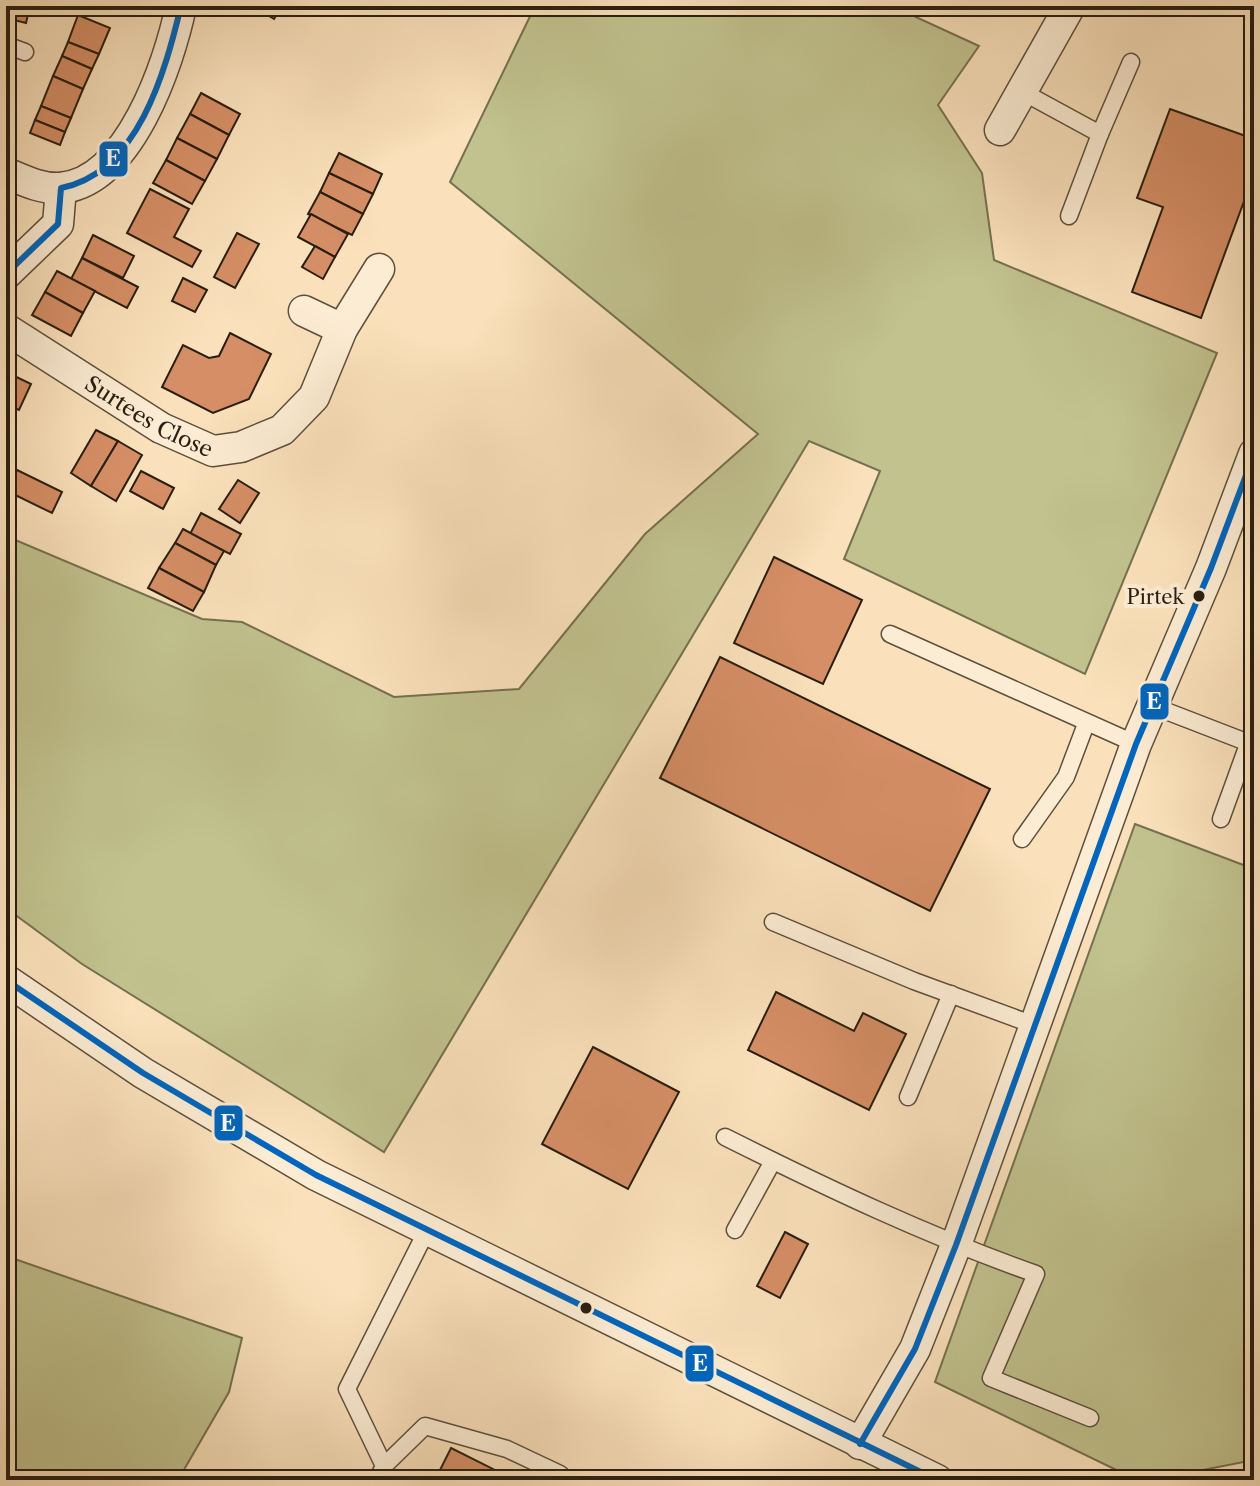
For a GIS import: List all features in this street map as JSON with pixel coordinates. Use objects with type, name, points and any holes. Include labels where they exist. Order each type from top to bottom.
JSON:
[{"type":"street","points":[[6,173],[40,187],[61,188],[88,181],[126,141],[142,117],[165,61],[181,6]]},
{"type":"street","points":[[1000,130],[1070,6]]},
{"type":"street","points":[[6,274],[58,224],[61,188]]},
{"type":"street","name":"Surtees Close","points":[[6,329],[161,428],[213,451],[241,447],[282,430],[314,397],[342,329],[379,269]]},
{"type":"street","points":[[304,311],[342,329]]},
{"type":"street","points":[[860,1444],[915,1349],[956,1245],[1136,744],[1254,454]]},
{"type":"street","points":[[6,980],[216,1118],[316,1175],[937,1480]]},
{"type":"lane","points":[[6,45],[25,52]]},
{"type":"lane","points":[[1069,216],[1131,62]]},
{"type":"lane","points":[[1021,91],[1100,134]]},
{"type":"lane","points":[[890,634],[1136,744]]},
{"type":"lane","points":[[1153,706],[1252,739],[1221,819]]},
{"type":"lane","points":[[1022,839],[1066,777],[1086,724]]},
{"type":"lane","points":[[773,922],[1034,1025]]},
{"type":"lane","points":[[908,1097],[951,994]]},
{"type":"lane","points":[[725,1137],[956,1245],[1036,1274],[991,1378],[1090,1418]]},
{"type":"lane","points":[[735,1230],[773,1161]]},
{"type":"lane","points":[[427,1230],[347,1389],[380,1473],[425,1426],[507,1449],[560,1474]]},
{"type":"green space","points":[[535,6],[892,6],[979,46],[938,105],[982,173],[994,260],[1217,353],[1085,674],[844,559],[880,471],[809,441],[384,1152],[82,964],[6,908],[6,536],[202,619],[242,622],[394,697],[519,689],[645,534],[758,434],[450,182]]},
{"type":"green space","points":[[1135,824],[1254,869],[1254,1460],[1152,1480],[1137,1480],[935,1382]]},
{"type":"green space","points":[[6,1256],[242,1338],[229,1392],[178,1480],[6,1480]]},
{"type":"building","points":[[6,6],[30,6],[26,23],[6,18]]},
{"type":"building","points":[[252,6],[282,6],[274,19]]},
{"type":"building","points":[[78,15],[110,28],[99,54],[68,42]]},
{"type":"building","points":[[68,42],[99,54],[92,69],[62,56]]},
{"type":"building","points":[[62,56],[92,69],[83,89],[53,76]]},
{"type":"building","points":[[53,76],[83,89],[71,118],[41,106]]},
{"type":"building","points":[[201,93],[240,114],[229,135],[190,114]]},
{"type":"building","points":[[41,106],[71,118],[65,132],[35,120]]},
{"type":"building","points":[[1170,109],[1254,139],[1254,174],[1201,318],[1132,292],[1163,207],[1137,198]]},
{"type":"building","points":[[190,114],[229,135],[217,159],[177,138]]},
{"type":"building","points":[[35,120],[65,132],[60,145],[30,133]]},
{"type":"building","points":[[177,138],[217,159],[205,181],[166,160]]},
{"type":"building","points":[[339,153],[382,174],[373,194],[329,173]]},
{"type":"building","points":[[166,160],[205,181],[192,204],[153,183]]},
{"type":"building","points":[[329,173],[373,194],[363,214],[320,192]]},
{"type":"building","points":[[150,189],[189,209],[174,237],[201,251],[192,267],[127,233]]},
{"type":"building","points":[[320,192],[363,214],[352,235],[308,214]]},
{"type":"building","points":[[311,214],[348,234],[335,257],[298,237]]},
{"type":"building","points":[[237,233],[259,244],[235,288],[214,277]]},
{"type":"building","points":[[93,235],[134,256],[123,278],[82,258]]},
{"type":"building","points":[[315,246],[335,257],[323,279],[302,267]]},
{"type":"building","points":[[82,258],[138,287],[127,308],[71,279]]},
{"type":"building","points":[[57,271],[95,291],[83,313],[45,292]]},
{"type":"building","points":[[183,278],[207,290],[195,312],[172,301]]},
{"type":"building","points":[[45,292],[83,313],[71,336],[32,315]]},
{"type":"building","points":[[230,333],[271,354],[249,399],[213,413],[162,387],[183,345],[209,358],[219,356]]},
{"type":"building","points":[[6,372],[31,384],[19,410],[6,404]]},
{"type":"building","points":[[96,430],[118,441],[91,486],[71,473]]},
{"type":"building","points":[[118,441],[142,455],[116,501],[91,486]]},
{"type":"building","points":[[17,470],[62,492],[52,513],[7,491]]},
{"type":"building","points":[[141,471],[174,488],[163,509],[130,491]]},
{"type":"building","points":[[238,480],[259,493],[240,523],[219,509]]},
{"type":"building","points":[[201,513],[241,534],[230,554],[190,534]]},
{"type":"building","points":[[183,529],[224,551],[216,565],[175,543]]},
{"type":"building","points":[[175,543],[216,565],[204,592],[159,568]]},
{"type":"building","points":[[774,557],[862,600],[823,684],[734,643]]},
{"type":"building","points":[[159,568],[204,592],[193,611],[148,588]]},
{"type":"building","points":[[720,657],[990,789],[930,911],[660,778]]},
{"type":"building","points":[[776,992],[854,1031],[863,1013],[906,1034],[869,1110],[748,1050]]},
{"type":"building","points":[[593,1047],[679,1092],[628,1189],[542,1144]]},
{"type":"building","points":[[785,1232],[808,1244],[780,1298],[757,1286]]},
{"type":"building","points":[[451,1448],[515,1480],[435,1480]]},
{"type":"transit line","name":"E","points":[[6,274],[58,224],[61,188],[88,179],[110,163],[129,141],[156,89],[181,6]]},
{"type":"transit line","name":"E","points":[[860,1444],[915,1349],[956,1245],[1136,744],[1211,568],[1254,454]]},
{"type":"transit line","name":"E","points":[[6,980],[143,1073],[316,1175],[937,1480]]},
{"type":"place","name":"Pirtek","points":[[1199,596]]}]
